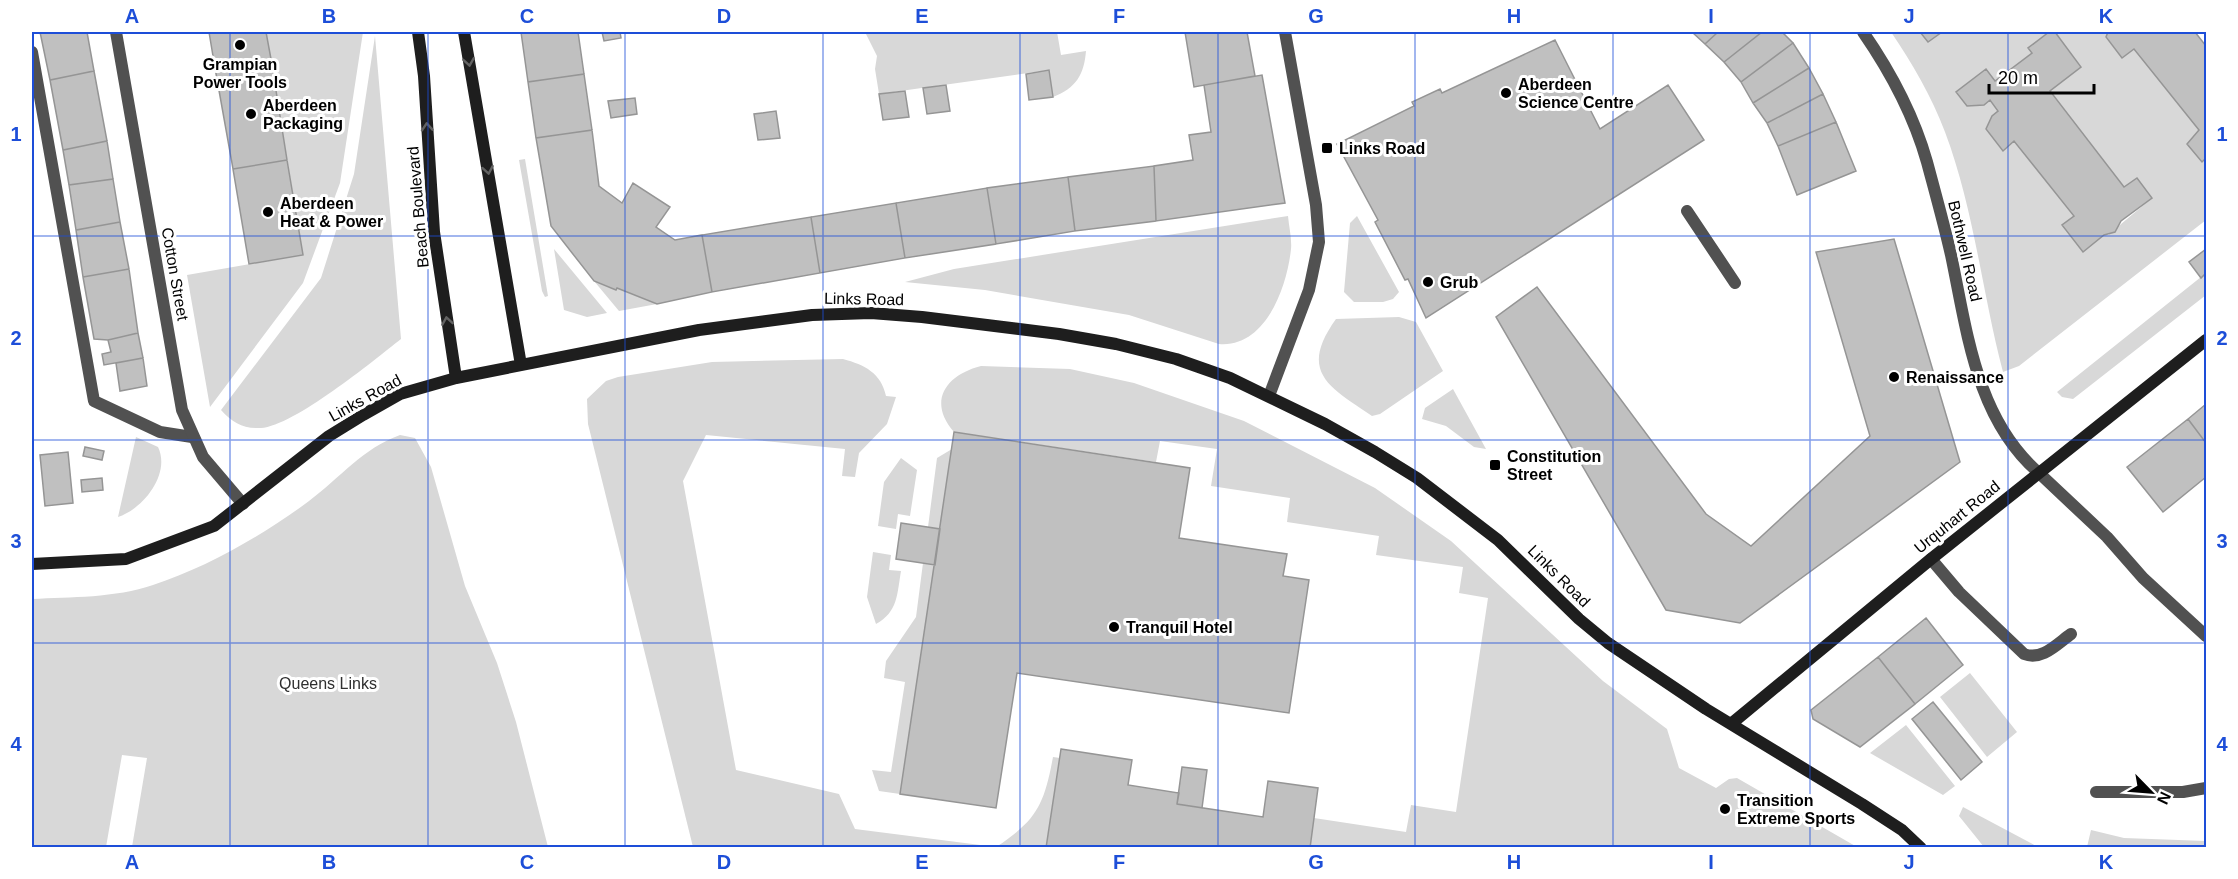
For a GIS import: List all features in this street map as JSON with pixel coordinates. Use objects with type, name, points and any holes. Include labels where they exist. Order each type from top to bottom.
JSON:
[{"type":"street","name":"Cotton Street","points":[[116,32],[182,410],[192,437],[209,466],[243,504]]},
{"type":"street","name":"Beach Boulevard","points":[[418,32],[424,76],[434,232],[456,378]]},
{"type":"street","points":[[464,32],[521,364]]},
{"type":"street","points":[[1269,396],[1309,290],[1319,242],[1316,205],[1285,32]]},
{"type":"street","name":"Bothwell Road","points":[[1863,32],[1898,91],[1926,159],[1950,254],[1962,318],[1989,406],[2016,450],[2108,537],[2143,578],[2206,636]]},
{"type":"street","points":[[32,52],[94,401],[160,432],[192,437]]},
{"type":"street","points":[[1687,211],[1735,283]]},
{"type":"street","name":"Links Road","points":[[32,564],[126,559],[214,526],[329,436],[363,415],[400,394],[456,378],[747,322],[812,315],[871,313],[1005,327],[1116,344],[1176,359],[1230,378],[1325,424],[1417,478],[1498,540],[1593,631],[1706,710],[1902,830],[1921,848]]},
{"type":"street","name":"Urquhart Road","points":[[1731,724],[1931,559],[2206,340]]},
{"type":"street","points":[[1931,559],[1959,592],[2024,654],[2033,658],[2042,655],[2071,634]]},
{"type":"street","points":[[2096,792],[2183,792],[2206,788]]},
{"type":"green space","points":[[266,32],[363,32],[340,183],[303,283],[210,407],[187,275],[303,255]]},
{"type":"green space","points":[[865,32],[1057,32],[1061,55],[1086,51],[1081,74],[1077,80],[1068,89],[1053,97],[1049,70],[879,94],[875,69],[877,56]]},
{"type":"green space","points":[[1891,32],[1920,32],[1928,42],[1942,32],[2049,32],[2028,48],[2032,53],[1995,81],[1984,105],[1990,100],[1998,111],[2003,150],[2014,141],[2074,216],[2108,235],[2152,198],[2137,178],[2124,187],[2050,91],[2081,67],[2055,32],[2108,32],[2106,37],[2122,58],[2134,49],[2199,130],[2188,144],[2202,162],[2206,158],[2206,220],[2019,366],[2003,372],[1971,221],[1955,161],[1928,93]]},
{"type":"green space","points":[[375,36],[401,339],[333,391],[293,416],[275,425],[261,428],[244,426],[234,422],[221,410],[321,278],[354,174]]},
{"type":"green space","points":[[525,159],[548,296],[545,297],[542,291],[519,160]]},
{"type":"green space","points":[[1288,216],[1291,249],[1285,281],[1279,297],[1261,326],[1249,336],[1235,343],[1219,344],[1129,315],[985,290],[905,282],[954,269]]},
{"type":"green space","points":[[1357,216],[1399,292],[1393,299],[1383,302],[1354,302],[1344,292],[1350,223]]},
{"type":"green space","points":[[554,249],[607,313],[587,317],[564,310]]},
{"type":"green space","points":[[2206,273],[2206,295],[2073,399],[2062,397],[2057,392]]},
{"type":"green space","points":[[594,281],[616,290],[617,288],[657,304],[619,311]]},
{"type":"green space","points":[[1399,317],[1416,322],[1443,371],[1380,414],[1372,416],[1332,387],[1319,365],[1320,352],[1325,337],[1336,319]]},
{"type":"green space","points":[[843,359],[871,371],[880,381],[886,396],[896,397],[887,424],[859,453],[855,477],[842,476],[845,449],[706,435],[683,481],[736,770],[839,794],[855,829],[996,847],[693,847],[588,424],[587,399],[606,381],[618,377],[712,362]]},
{"type":"green space","points":[[981,366],[1070,369],[1134,383],[1244,421],[1375,488],[1451,541],[1603,681],[1667,729],[1679,768],[1716,788],[1729,779],[1737,778],[1857,847],[1310,847],[1314,818],[1406,832],[1411,805],[1456,812],[1488,598],[1459,593],[1463,567],[1376,555],[1379,536],[1287,522],[1290,498],[1211,486],[1217,449],[1160,441],[1156,462],[954,432],[942,410],[941,400],[944,391],[958,376]]},
{"type":"green space","points":[[1453,389],[1486,449],[1474,447],[1446,426],[1422,419],[1425,408]]},
{"type":"green space","name":"Queens Links","points":[[400,435],[415,438],[431,467],[465,586],[497,663],[516,722],[548,847],[132,847],[147,758],[122,755],[106,847],[32,847],[32,599],[124,592],[153,585],[194,569],[274,526],[309,501],[363,456]]},
{"type":"green space","points":[[136,437],[158,447],[161,468],[158,479],[145,498],[137,506],[118,517]]},
{"type":"green space","points":[[952,449],[940,529],[928,527],[937,458]]},
{"type":"green space","points":[[901,458],[917,470],[910,516],[898,514],[896,529],[878,526],[884,482]]},
{"type":"green space","points":[[873,552],[891,555],[889,570],[901,571],[893,608],[876,624],[867,597]]},
{"type":"green space","points":[[923,563],[935,565],[900,794],[879,791],[872,770],[891,772],[905,682],[884,678],[886,661],[916,617]]},
{"type":"green space","points":[[1970,673],[2017,732],[1987,757],[1940,697]]},
{"type":"green space","points":[[1906,725],[1955,786],[1943,795],[1870,753]]},
{"type":"green space","points":[[1053,757],[1060,758],[1046,847],[996,847],[1030,819],[1042,799]]},
{"type":"green space","points":[[1963,807],[2038,847],[1984,847],[1959,816]]},
{"type":"green space","points":[[2091,830],[2124,838],[2206,841],[2206,847],[2087,847]]},
{"type":"building","points":[[40,32],[87,32],[94,71],[50,80]]},
{"type":"building","name":"Grampian Power Tools","points":[[209,32],[266,32],[271,59],[215,68]]},
{"type":"building","points":[[521,32],[578,32],[584,74],[528,82]]},
{"type":"building","points":[[602,32],[620,32],[621,38],[604,41]]},
{"type":"building","points":[[1185,32],[1247,32],[1255,76],[1194,87]]},
{"type":"building","points":[[1692,32],[1718,32],[1705,44]]},
{"type":"building","points":[[1718,32],[1762,32],[1724,62],[1705,44]]},
{"type":"building","points":[[1762,32],[1782,32],[1793,43],[1741,82],[1724,62]]},
{"type":"building","points":[[1920,32],[1942,32],[1928,42]]},
{"type":"building","points":[[2049,32],[2055,32],[2081,67],[2050,91],[2124,187],[2137,178],[2152,198],[2121,221],[2115,232],[2104,235],[2083,252],[2062,225],[2074,216],[2014,141],[2003,151],[1986,129],[1992,116],[1998,111],[1990,100],[1984,105],[1967,106],[1956,92],[1986,69],[1995,81],[2032,53],[2028,48]]},
{"type":"building","points":[[2108,32],[2195,32],[2206,46],[2206,158],[2202,162],[2187,144],[2199,130],[2134,49],[2122,58],[2106,37]]},
{"type":"building","points":[[1555,40],[1600,129],[1668,85],[1704,140],[1426,318],[1408,279],[1405,280],[1375,222],[1378,220],[1337,144],[1414,106],[1412,102],[1440,89],[1442,93]]},
{"type":"building","points":[[1793,43],[1809,68],[1753,103],[1741,82]]},
{"type":"building","name":"Aberdeen Packaging","points":[[271,59],[287,160],[233,169],[215,68]]},
{"type":"building","points":[[1809,68],[1823,94],[1767,123],[1753,103]]},
{"type":"building","points":[[1049,70],[1053,97],[1029,100],[1026,74]]},
{"type":"building","points":[[94,71],[107,141],[63,150],[50,80]]},
{"type":"building","points":[[584,74],[592,130],[536,138],[528,82]]},
{"type":"building","points":[[1262,75],[1285,203],[1156,221],[1154,166],[1193,160],[1189,135],[1211,132],[1204,85]]},
{"type":"building","points":[[946,85],[950,111],[927,114],[923,88]]},
{"type":"building","points":[[905,91],[909,117],[883,120],[879,94]]},
{"type":"building","points":[[1823,94],[1836,122],[1778,146],[1767,123]]},
{"type":"building","points":[[635,98],[637,114],[611,118],[608,101]]},
{"type":"building","points":[[776,111],[780,138],[758,140],[754,114]]},
{"type":"building","points":[[1836,122],[1856,171],[1797,195],[1778,146]]},
{"type":"building","points":[[592,130],[599,186],[622,203],[633,183],[670,207],[656,227],[675,240],[702,235],[712,292],[657,304],[594,281],[551,226],[536,138]]},
{"type":"building","points":[[107,141],[113,179],[69,185],[63,150]]},
{"type":"building","name":"Aberdeen Heat & Power","points":[[287,160],[303,255],[249,264],[233,169]]},
{"type":"building","points":[[1154,166],[1156,221],[1075,231],[1068,177]]},
{"type":"building","points":[[1068,177],[1075,231],[996,244],[987,188]]},
{"type":"building","points":[[113,179],[120,222],[76,230],[69,185]]},
{"type":"building","points":[[987,188],[996,244],[905,258],[896,203]]},
{"type":"building","points":[[896,203],[905,258],[820,273],[811,217]]},
{"type":"building","points":[[811,217],[820,273],[712,292],[702,235]]},
{"type":"building","points":[[120,222],[129,269],[83,277],[76,230]]},
{"type":"building","name":"Renaissance","points":[[1894,239],[1960,462],[1740,623],[1666,610],[1496,317],[1537,287],[1706,514],[1751,546],[1870,436],[1816,252]]},
{"type":"building","points":[[2206,249],[2206,273],[2201,278],[2189,262]]},
{"type":"building","points":[[129,269],[138,333],[108,340],[94,339],[83,277]]},
{"type":"building","points":[[138,333],[143,358],[104,365],[102,354],[111,352],[108,340]]},
{"type":"building","points":[[143,358],[147,386],[120,391],[116,363]]},
{"type":"building","points":[[2206,404],[2206,443],[2188,419]]},
{"type":"building","points":[[2188,419],[2206,443],[2206,477],[2163,512],[2127,467]]},
{"type":"building","name":"Tranquil Hotel","points":[[954,432],[1190,468],[1179,538],[1287,554],[1283,576],[1309,580],[1289,713],[1017,673],[996,808],[900,794]]},
{"type":"building","points":[[85,447],[104,451],[102,460],[83,456]]},
{"type":"building","points":[[68,452],[73,503],[45,506],[40,455]]},
{"type":"building","points":[[102,478],[103,490],[82,492],[81,480]]},
{"type":"building","points":[[901,523],[940,529],[935,565],[896,559]]},
{"type":"building","points":[[1926,618],[1963,665],[1915,704],[1878,657]]},
{"type":"building","points":[[1878,657],[1915,704],[1860,747],[1813,719],[1811,710]]},
{"type":"building","points":[[1933,702],[1982,762],[1961,780],[1912,719]]},
{"type":"building","points":[[1061,749],[1132,760],[1128,785],[1179,793],[1177,804],[1263,817],[1268,781],[1318,788],[1310,848],[1046,848]]},
{"type":"building","points":[[1182,767],[1207,770],[1202,808],[1177,804]]},
{"type":"place","name":"Grampian Power Tools","points":[[240,45]]},
{"type":"place","name":"Aberdeen Science Centre","points":[[1506,93]]},
{"type":"place","name":"Aberdeen Packaging","points":[[251,114]]},
{"type":"place","name":"Links Road","points":[[1327,148]]},
{"type":"place","name":"Aberdeen Heat & Power","points":[[268,212]]},
{"type":"place","name":"Grub","points":[[1428,282]]},
{"type":"place","name":"Renaissance","points":[[1894,377]]},
{"type":"place","name":"Constitution Street","points":[[1495,465]]},
{"type":"place","name":"Tranquil Hotel","points":[[1114,627]]},
{"type":"place","name":"Transition Extreme Sports","points":[[1725,809]]}]
